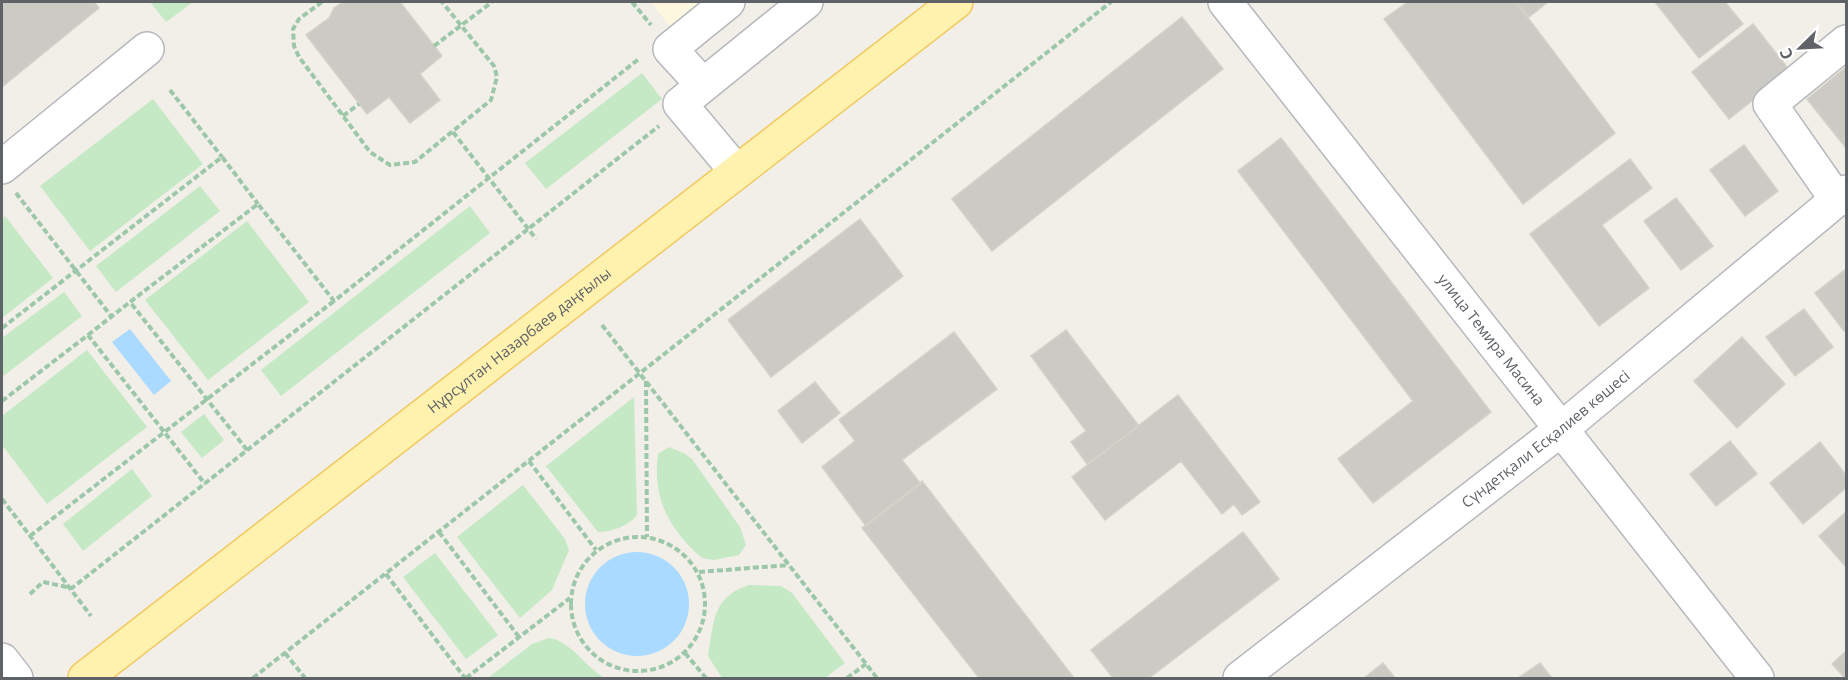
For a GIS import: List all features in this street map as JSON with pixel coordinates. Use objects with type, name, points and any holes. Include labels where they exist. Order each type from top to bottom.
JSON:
[{"type":"main road","name":"Нұрсұлтан Назарбаев даңғылы","points":[[85,678],[956,2]]},
{"type":"street","points":[[728,2],[670,49],[693,96],[737,172]]},
{"type":"street","points":[[693,96],[806,2]]},
{"type":"street","name":"улица Темира Масина","points":[[1225,2],[1559,431],[1757,678]]},
{"type":"street","points":[[1842,196],[1770,104],[1846,42]]},
{"type":"street","points":[[8,179],[147,49]]},
{"type":"street","name":"Сүндетқали Есқалиев көшесі","points":[[1240,678],[1559,431],[1842,196]]},
{"type":"street","points":[[2,660],[16,678]]},
{"type":"path","points":[[322,2],[299,19],[293,29],[292,38],[299,57],[370,152],[390,165],[415,162],[491,100],[497,77],[494,66],[442,2]]},
{"type":"path","points":[[434,46],[492,2]]},
{"type":"path","points":[[632,2],[657,33]]},
{"type":"path","points":[[253,678],[1111,2]]},
{"type":"path","points":[[30,536],[334,301],[645,55]]},
{"type":"path","points":[[170,90],[334,301]]},
{"type":"path","points":[[30,594],[43,582],[72,588],[529,229],[693,96]]},
{"type":"path","points":[[343,116],[359,104]]},
{"type":"path","points":[[453,132],[536,239]]},
{"type":"path","points":[[2,328],[222,157]]},
{"type":"path","points":[[8,179],[111,316]]},
{"type":"path","points":[[2,401],[258,204]]},
{"type":"path","points":[[130,302],[247,450]]},
{"type":"path","points":[[603,325],[877,678]]},
{"type":"path","points":[[88,334],[205,484]]},
{"type":"path","points":[[646,381],[647,537]]},
{"type":"path","points":[[529,461],[596,550]]},
{"type":"path","points":[[2,499],[72,588],[91,616]]},
{"type":"path","points":[[439,532],[519,637]]},
{"type":"path","points":[[629,536],[647,537],[668,543],[686,555],[699,572],[704,589],[703,623],[697,639],[685,652],[669,664],[649,670],[629,670],[609,665],[588,648],[580,637],[571,611],[571,597],[579,571],[596,550],[612,541],[629,536]]},
{"type":"path","points":[[699,572],[789,565]]},
{"type":"path","points":[[386,574],[465,678],[571,597]]},
{"type":"path","points":[[685,652],[706,678]]},
{"type":"path","points":[[285,653],[306,678]]},
{"type":"path","points":[[847,678],[866,664]]},
{"type":"shaded area","points":[[651,2],[704,2],[672,29]]},
{"type":"green space","points":[[150,2],[193,2],[166,22]]},
{"type":"green space","points":[[642,73],[662,99],[546,189],[525,163]]},
{"type":"green space","points":[[153,99],[203,164],[90,251],[40,186]]},
{"type":"green space","points":[[200,186],[220,211],[116,292],[96,266]]},
{"type":"green space","points":[[470,206],[490,233],[281,396],[261,370]]},
{"type":"green space","points":[[5,216],[53,278],[2,318],[2,219]]},
{"type":"green space","points":[[247,221],[309,302],[208,380],[145,300]]},
{"type":"green space","points":[[64,292],[82,316],[2,377],[2,338]]},
{"type":"green space","points":[[87,350],[147,427],[47,504],[2,445],[2,416]]},
{"type":"green space","points":[[634,397],[637,515],[619,528],[598,532],[546,466]]},
{"type":"green space","points":[[204,414],[224,440],[202,458],[181,432]]},
{"type":"green space","points":[[669,447],[692,459],[740,527],[746,545],[739,555],[714,560],[702,558],[680,536],[672,524],[661,498],[657,470],[658,454]]},
{"type":"green space","points":[[132,469],[152,496],[83,551],[63,524]]},
{"type":"green space","points":[[523,485],[565,539],[569,550],[552,590],[520,618],[457,537]]},
{"type":"green space","points":[[435,553],[498,635],[466,659],[403,577]]},
{"type":"green space","points":[[749,585],[781,586],[792,593],[845,663],[825,678],[722,678],[708,656],[714,622],[721,604],[728,596]]},
{"type":"green space","points":[[549,638],[571,649],[605,678],[488,678],[532,644]]},
{"type":"water","points":[[130,329],[171,381],[154,395],[112,342]]},
{"type":"water","points":[[637,552],[657,556],[674,567],[685,584],[689,604],[685,624],[674,641],[657,652],[637,656],[617,652],[600,641],[589,624],[585,604],[589,584],[600,567],[617,556]]},
{"type":"building","points":[[2,2],[94,2],[99,8],[2,87]]},
{"type":"building","points":[[343,2],[400,2],[442,56],[420,74],[440,100],[410,123],[389,97],[367,114],[306,35],[329,18],[334,8]]},
{"type":"building","points":[[1408,2],[1516,2],[1615,133],[1523,204],[1384,19]]},
{"type":"building","points":[[1516,2],[1548,2],[1529,17]]},
{"type":"building","points":[[1655,2],[1725,2],[1743,24],[1699,58]]},
{"type":"building","points":[[1182,17],[1223,69],[992,251],[952,199]]},
{"type":"building","points":[[1753,24],[1790,71],[1729,119],[1692,72]]},
{"type":"building","points":[[1846,67],[1846,148],[1807,99]]},
{"type":"building","points":[[1281,138],[1491,412],[1373,503],[1338,459],[1413,401],[1238,171]]},
{"type":"building","points":[[1744,145],[1778,191],[1745,216],[1710,170]]},
{"type":"building","points":[[1630,159],[1652,188],[1602,225],[1649,288],[1599,326],[1530,234]]},
{"type":"building","points":[[1676,198],[1713,246],[1681,270],[1644,221]]},
{"type":"building","points":[[860,219],[903,276],[771,377],[728,320]]},
{"type":"building","points":[[1846,269],[1846,330],[1844,331],[1815,293]]},
{"type":"building","points":[[1804,309],[1833,347],[1795,376],[1766,337]]},
{"type":"building","points":[[1066,330],[1139,426],[1087,464],[1071,442],[1086,431],[1031,356]]},
{"type":"building","points":[[954,332],[997,389],[902,460],[921,484],[866,526],[822,467],[855,441],[839,420]]},
{"type":"building","points":[[1742,337],[1785,384],[1737,428],[1694,381]]},
{"type":"building","points":[[815,382],[840,413],[802,443],[778,411]]},
{"type":"building","points":[[1178,395],[1260,502],[1242,515],[1234,504],[1222,514],[1181,461],[1105,520],[1072,477]]},
{"type":"building","points":[[1730,441],[1757,474],[1716,506],[1690,474]]},
{"type":"building","points":[[1820,442],[1846,475],[1846,488],[1803,524],[1770,483]]},
{"type":"building","points":[[922,481],[1074,678],[979,678],[862,528]]},
{"type":"building","points":[[1846,512],[1846,567],[1819,536]]},
{"type":"building","points":[[1243,532],[1279,579],[1149,678],[1113,678],[1091,650]]},
{"type":"building","points":[[1846,651],[1846,678],[1845,678],[1832,664]]},
{"type":"building","points":[[1383,663],[1395,678],[1364,678]]},
{"type":"building","points":[[1540,663],[1552,678],[1518,678]]}]
